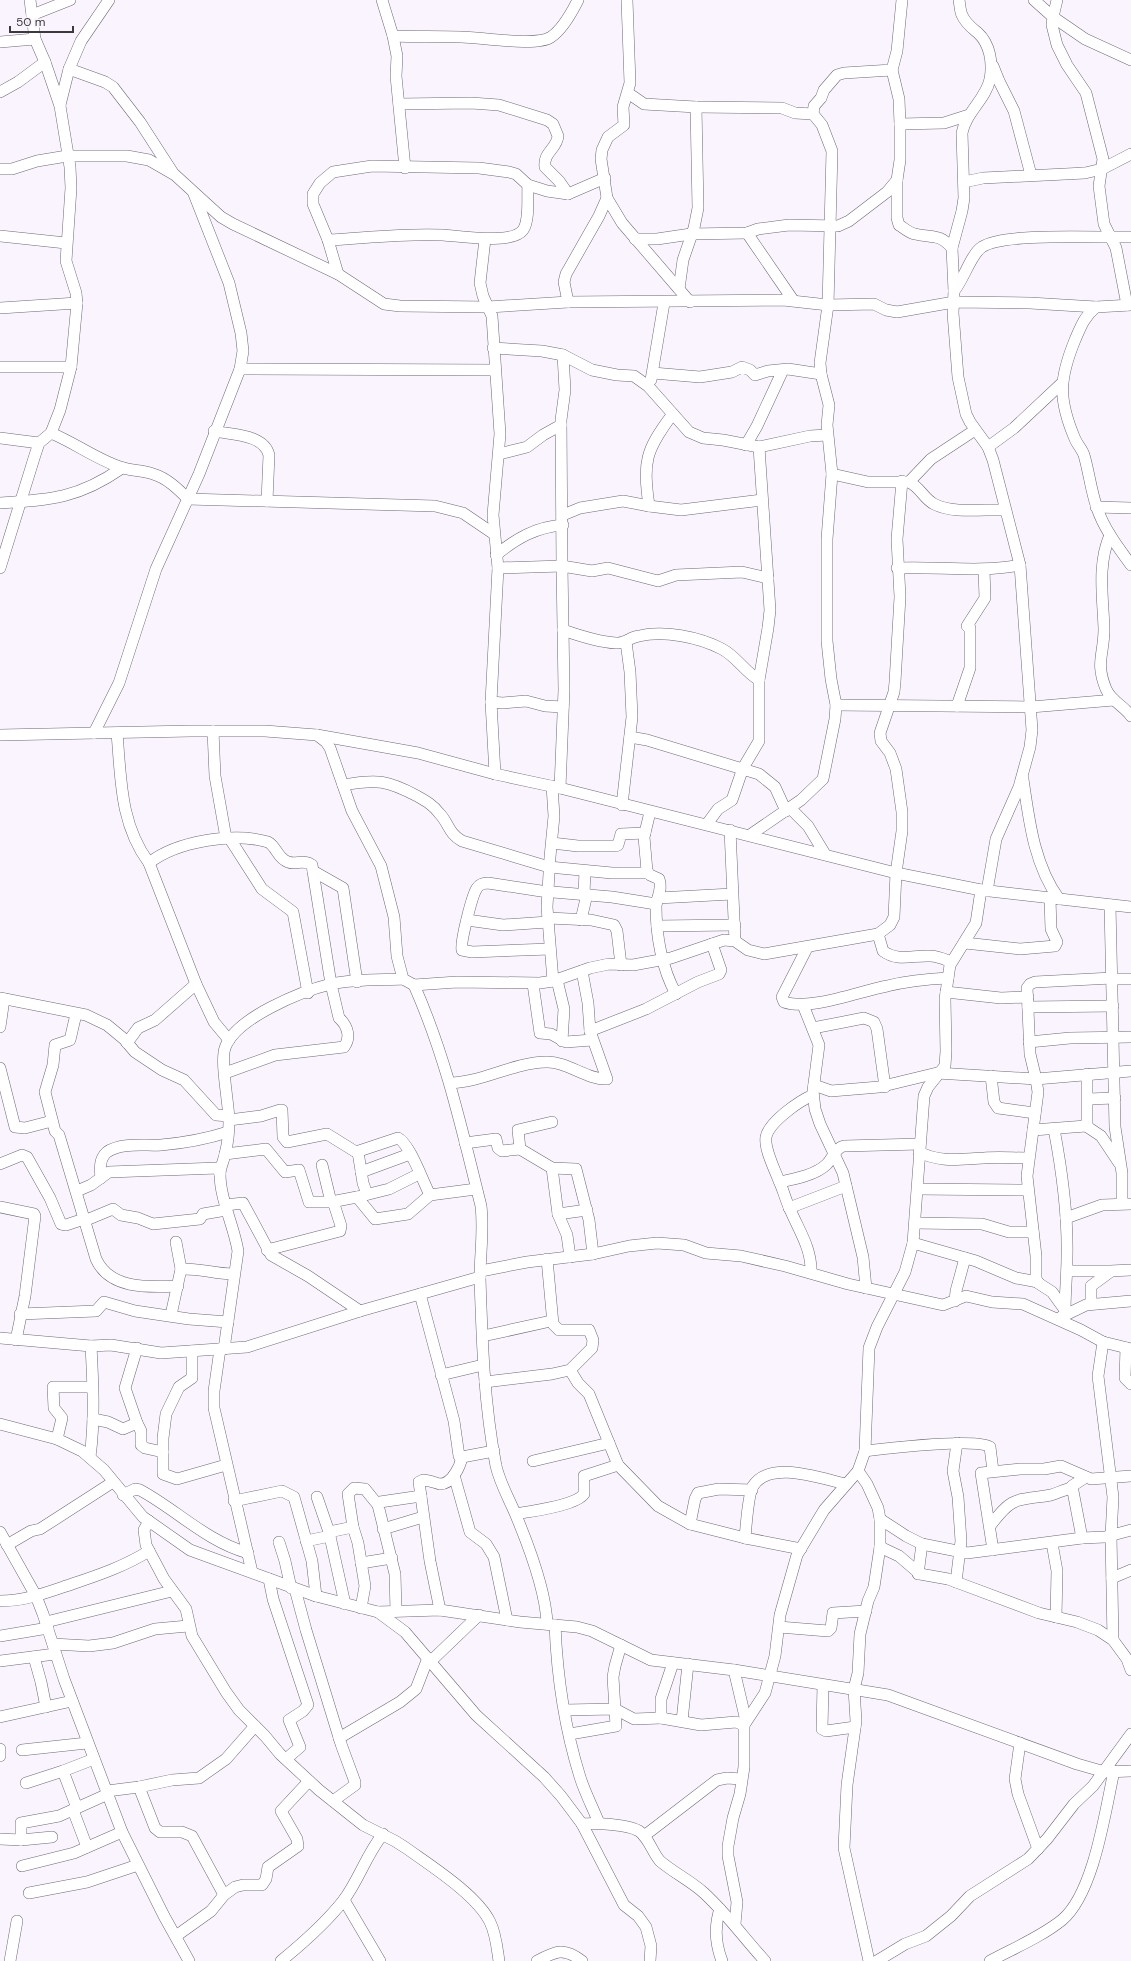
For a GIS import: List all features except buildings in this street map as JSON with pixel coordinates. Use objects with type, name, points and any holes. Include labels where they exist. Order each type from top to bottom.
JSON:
[{"type":"street","points":[[0,566],[39,443],[51,433],[60,410],[71,367],[77,303],[76,293],[66,261],[66,243],[71,188],[68,156],[60,106],[45,62],[35,39],[30,0]]},
{"type":"street","points":[[32,16],[70,0]]},
{"type":"street","points":[[60,106],[69,68],[81,41],[109,0]]},
{"type":"street","points":[[382,0],[393,36],[397,56],[396,76],[405,168]]},
{"type":"street","points":[[393,36],[465,37],[516,41],[541,40],[551,37],[559,29],[578,0]]},
{"type":"street","points":[[627,0],[630,83],[623,107],[624,125],[608,137],[602,150],[601,159],[607,198],[622,223],[690,302]]},
{"type":"street","points":[[902,0],[897,51],[892,70],[899,99],[900,124],[900,160],[897,180],[897,218],[899,225],[915,234],[933,235],[940,238],[952,248]]},
{"type":"street","points":[[959,0],[962,15],[967,24],[985,41],[998,81],[1014,111],[1032,174]]},
{"type":"street","points":[[1034,0],[1053,17],[1085,39],[1131,60]]},
{"type":"street","points":[[69,68],[105,82],[113,87],[140,122],[175,175],[221,217],[338,274],[384,304],[400,306],[488,307],[568,302],[664,303],[793,300],[828,305],[874,304],[886,310],[897,312],[954,296],[1096,307],[1129,305],[1126,274],[1116,248],[1104,224],[1100,198],[1099,177],[1103,159],[1086,93],[1067,65],[1057,45],[1052,24],[1057,0]]},
{"type":"street","points":[[0,42],[35,39]]},
{"type":"street","points":[[0,92],[18,82],[45,62]]},
{"type":"street","points":[[745,1723],[763,1697],[775,1656],[783,1601],[801,1549],[824,1510],[858,1472],[865,1451],[869,1348],[877,1327],[904,1272],[913,1243],[924,1094],[940,1073],[946,1061],[946,992],[951,962],[965,943],[976,922],[996,839],[1012,803],[1030,747],[1031,708],[1020,565],[1005,510],[1000,483],[988,447],[975,430],[966,414],[958,377],[952,248],[962,211],[964,182],[962,133],[964,124],[969,115],[989,86],[992,63]]},
{"type":"street","points":[[750,835],[788,810],[816,787],[824,777],[834,727],[836,705],[831,679],[827,641],[827,539],[832,474],[827,435],[829,405],[821,374],[821,353],[828,305],[832,151],[822,125],[813,114],[814,106],[821,98],[824,90],[837,76],[844,73],[892,70]]},
{"type":"street","points":[[628,93],[644,104],[696,107],[782,108],[795,113],[813,114]]},
{"type":"street","points":[[399,104],[485,104],[499,106],[547,120],[554,124],[558,136],[555,145],[546,155],[545,167],[559,181],[568,194]]},
{"type":"street","points":[[679,289],[682,260],[698,208],[696,107]]},
{"type":"street","points":[[900,124],[944,123],[969,115]]},
{"type":"street","points":[[964,182],[983,178],[1032,174],[1085,173],[1102,169],[1131,154]]},
{"type":"street","points":[[0,169],[12,169],[37,161],[68,156],[127,156],[149,160],[175,175]]},
{"type":"street","points":[[338,274],[328,240],[313,204],[313,194],[324,179],[333,172],[372,166],[405,168],[479,168],[516,174],[528,185],[547,192],[568,194],[605,178]]},
{"type":"street","points":[[635,239],[657,239],[691,234],[747,233],[758,229],[789,225],[844,225],[887,192],[897,180]]},
{"type":"street","points":[[328,240],[405,234],[445,235],[485,239],[519,234],[523,230],[526,220],[528,185]]},
{"type":"street","points":[[94,733],[119,683],[156,569],[188,499],[240,369],[243,351],[241,333],[229,283],[193,192]]},
{"type":"street","points":[[568,302],[564,282],[566,274],[599,216],[607,198]]},
{"type":"street","points":[[747,233],[793,300]]},
{"type":"street","points":[[0,236],[66,243]]},
{"type":"street","points":[[954,296],[976,254],[981,248],[994,241],[1033,238],[1131,237]]},
{"type":"street","points":[[485,239],[480,283],[483,296],[492,316],[500,434],[494,508],[494,534],[498,568],[491,702],[495,774]]},
{"type":"street","points":[[0,308],[77,303]]},
{"type":"street","points":[[648,386],[653,373],[664,303]]},
{"type":"street","points":[[1096,307],[1084,318],[1080,325],[1066,360],[1061,384],[1065,411],[1074,439],[1084,455],[1096,507],[1110,535],[1131,565]]},
{"type":"street","points":[[493,348],[542,351],[563,355],[592,370],[617,376],[634,376],[648,386],[672,414],[694,435],[703,438],[759,447],[810,436],[827,435]]},
{"type":"street","points":[[562,1041],[564,1009],[555,981],[550,949],[548,892],[563,708],[562,425],[565,390],[563,355]]},
{"type":"street","points":[[0,367],[71,367]]},
{"type":"street","points":[[653,373],[700,377],[732,372],[742,367],[750,370],[756,375],[768,371],[783,370],[821,374]]},
{"type":"street","points":[[240,369],[495,370]]},
{"type":"street","points":[[746,444],[757,426],[783,370]]},
{"type":"street","points":[[988,447],[1014,428],[1061,384]]},
{"type":"street","points":[[649,506],[645,475],[647,460],[652,445],[672,414]]},
{"type":"street","points":[[499,454],[527,447],[542,435],[562,425]]},
{"type":"street","points":[[220,1174],[225,1154],[229,1118],[224,1054],[229,1040],[238,1028],[261,1012],[308,992],[331,984],[403,979],[414,985],[457,982],[533,984],[555,981],[609,964],[633,965],[663,960],[724,940],[735,941],[748,950],[758,954],[807,948],[878,934],[890,925],[894,917],[896,873],[902,831],[902,812],[894,763],[890,753],[882,743],[880,733],[894,692],[895,682],[900,597],[897,568],[897,519],[906,481],[931,459],[975,430]]},
{"type":"street","points":[[214,432],[256,439],[263,442],[269,455],[267,502]]},
{"type":"street","points":[[51,433],[122,468],[136,472],[153,473],[178,489],[188,499],[435,506],[463,513],[494,534]]},
{"type":"street","points":[[0,438],[39,443]]},
{"type":"street","points":[[707,824],[718,809],[730,804],[743,768],[759,742],[759,680],[770,610],[759,447]]},
{"type":"street","points":[[0,503],[60,498],[100,483],[122,468]]},
{"type":"street","points":[[832,474],[868,482],[906,481],[915,484],[932,503],[942,508],[952,510],[1005,510]]},
{"type":"street","points":[[496,555],[531,531],[550,526],[563,520],[580,508],[623,501],[681,510],[762,500]]},
{"type":"street","points":[[1096,507],[1131,508]]},
{"type":"street","points":[[1110,535],[1102,560],[1104,637],[1100,667],[1107,692],[1114,700],[1124,707],[1131,716]]},
{"type":"street","points":[[897,568],[922,567],[928,569],[952,568],[984,570],[1020,565]]},
{"type":"street","points":[[498,568],[562,566],[595,571],[608,568],[658,581],[676,575],[742,572],[768,578]]},
{"type":"street","points":[[957,706],[970,668],[969,627],[986,596],[984,570]]},
{"type":"street","points":[[562,630],[600,641],[616,643],[626,642],[632,637],[646,635],[669,633],[679,635],[722,649],[736,659],[759,680]]},
{"type":"street","points":[[622,805],[630,737],[632,704],[626,642]]},
{"type":"street","points":[[491,702],[503,703],[526,700],[545,706],[563,708]]},
{"type":"street","points":[[836,705],[1031,708],[1114,700]]},
{"type":"street","points":[[0,735],[213,731],[265,731],[317,735],[418,753],[495,774],[556,787],[650,812],[707,824],[896,873],[984,891],[1131,907]]},
{"type":"street","points":[[213,731],[215,776],[228,838],[262,889],[293,912],[308,992]]},
{"type":"street","points":[[117,733],[125,810],[138,847],[150,863],[196,984],[214,1022],[229,1040]]},
{"type":"street","points":[[317,735],[326,742],[330,748],[352,811],[377,856],[394,917],[397,956],[403,979]]},
{"type":"street","points":[[630,737],[647,740],[759,774],[772,783],[788,810],[808,826],[825,854]]},
{"type":"street","points":[[965,943],[1020,949],[1055,946],[1057,942],[1051,929],[1055,899],[1032,837],[1022,775]]},
{"type":"street","points":[[343,785],[370,782],[398,786],[431,804],[441,814],[452,835],[462,841],[549,867],[612,873],[648,873],[660,880],[661,886],[657,901],[657,926],[668,978],[676,994]]},
{"type":"street","points":[[648,873],[644,842],[650,812]]},
{"type":"street","points":[[730,830],[735,941]]},
{"type":"street","points":[[552,843],[578,846],[616,846],[618,845],[621,834],[645,834]]},
{"type":"street","points":[[150,863],[166,851],[228,838],[268,842],[273,846],[282,859],[292,863],[308,862],[312,865],[331,984],[339,1018],[344,1022],[348,1032],[348,1039],[344,1048],[275,1055],[226,1073]]},
{"type":"street","points":[[313,871],[343,888],[357,982]]},
{"type":"street","points":[[581,920],[586,894],[585,871]]},
{"type":"street","points":[[550,949],[464,952],[461,948],[474,892],[484,883],[548,892],[657,901],[732,894]]},
{"type":"street","points":[[1066,1218],[1102,1205],[1126,1203],[1125,1171],[1115,1127],[1110,905]]},
{"type":"street","points":[[467,920],[504,925],[548,920],[581,920],[614,925],[617,931],[621,965]]},
{"type":"street","points":[[657,926],[735,925]]},
{"type":"street","points":[[878,934],[883,951],[893,957],[904,958],[936,956],[951,962]]},
{"type":"street","points":[[533,984],[540,1033],[551,1034],[562,1041],[570,1042],[591,1035],[646,1010],[698,982],[720,974],[720,968],[712,944]]},
{"type":"street","points":[[807,948],[782,998],[784,1002],[788,1004],[804,1005],[917,980],[948,978]]},
{"type":"street","points":[[450,1083],[468,1082],[502,1070],[529,1063],[545,1062],[560,1063],[606,1080],[606,1076],[591,1035],[588,1003],[582,972]]},
{"type":"street","points":[[1038,1282],[1028,1190],[1028,1158],[1038,1092],[1031,1061],[1029,1042],[1027,987],[1033,982],[1131,978]]},
{"type":"street","points":[[127,1043],[138,1028],[155,1020],[196,984]]},
{"type":"street","points":[[414,985],[431,1022],[450,1083],[476,1189],[483,1225],[480,1274],[483,1365],[499,1478],[516,1514],[544,1596],[551,1624],[560,1687],[570,1734],[581,1779],[599,1823]]},
{"type":"street","points":[[946,992],[1028,1002],[1113,1006]]},
{"type":"street","points":[[0,1027],[2,999],[86,1016],[107,1025],[122,1036],[135,1052],[162,1070],[177,1075],[184,1080],[216,1115],[229,1118],[261,1116],[282,1110],[282,1137],[287,1142],[327,1134],[352,1150],[358,1152],[393,1138],[398,1138],[410,1154],[430,1195]]},
{"type":"street","points":[[804,1005],[819,1047],[813,1090],[820,1124],[835,1154],[846,1186],[863,1257],[866,1288]]},
{"type":"street","points":[[76,1014],[70,1040],[55,1045],[53,1066],[45,1092],[55,1131],[58,1135],[77,1190],[84,1220],[98,1264],[118,1282],[142,1286],[178,1286]]},
{"type":"street","points":[[813,1028],[864,1018],[874,1022],[877,1029],[885,1087]]},
{"type":"street","points":[[1029,1042],[1070,1038],[1131,1037]]},
{"type":"street","points":[[0,1068],[2,1086],[15,1127],[25,1128],[52,1121]]},
{"type":"street","points":[[811,1273],[810,1254],[789,1208],[771,1160],[766,1136],[784,1113],[813,1090],[831,1091],[885,1087],[931,1074],[940,1073],[1036,1079],[1114,1071],[1131,1071]]},
{"type":"street","points":[[1087,1074],[1089,1128],[1103,1139],[1125,1171]]},
{"type":"street","points":[[991,1076],[994,1102],[998,1108],[1035,1113]]},
{"type":"street","points":[[1088,1099],[1115,1098]]},
{"type":"street","points":[[520,1149],[518,1130],[552,1122]]},
{"type":"street","points":[[1033,1130],[1115,1127]]},
{"type":"street","points":[[1054,1129],[1064,1193],[1066,1218],[1066,1271],[1062,1314]]},
{"type":"street","points":[[101,1178],[100,1165],[105,1154],[116,1147],[162,1145],[205,1139],[228,1132]]},
{"type":"street","points":[[465,1143],[494,1138],[497,1140],[498,1148],[502,1150],[520,1149],[552,1168],[576,1169],[587,1210],[593,1254]]},
{"type":"street","points":[[780,1182],[798,1178],[820,1168],[827,1164],[840,1147],[851,1144],[919,1148],[930,1158],[944,1160],[1028,1158]]},
{"type":"street","points":[[225,1154],[266,1148],[285,1172],[299,1170],[309,1202],[332,1202],[362,1196],[389,1189],[406,1182],[419,1174]]},
{"type":"street","points":[[358,1152],[362,1196],[376,1219],[408,1214],[430,1195],[476,1189]]},
{"type":"street","points":[[361,1172],[410,1154]]},
{"type":"street","points":[[0,1164],[22,1155],[27,1157],[50,1198],[61,1224],[66,1225],[113,1209],[121,1215],[138,1218],[153,1224],[200,1219],[203,1214],[243,1203],[267,1250],[277,1259],[308,1276],[360,1311]]},
{"type":"street","points":[[267,1250],[340,1231],[341,1226],[332,1202],[322,1165]]},
{"type":"street","points":[[77,1190],[91,1185],[109,1172],[218,1168],[226,1208],[236,1238],[238,1251],[233,1274],[228,1322],[214,1391],[214,1408],[234,1501],[252,1572]]},
{"type":"street","points":[[552,1168],[558,1214],[567,1235],[570,1257]]},
{"type":"street","points":[[789,1208],[846,1186]]},
{"type":"street","points":[[918,1189],[1028,1190]]},
{"type":"street","points":[[0,1207],[34,1214],[35,1216],[25,1296],[20,1314],[16,1340]]},
{"type":"street","points":[[558,1214],[587,1210]]},
{"type":"street","points":[[915,1223],[982,1224],[1008,1232],[1033,1232]]},
{"type":"street","points":[[171,1316],[181,1270],[176,1242]]},
{"type":"street","points":[[0,1338],[91,1346],[111,1345],[161,1352],[247,1347],[480,1274],[546,1259],[593,1254],[629,1246],[670,1243],[690,1246],[706,1253],[741,1256],[943,1306],[968,1296],[992,1302],[1023,1304],[1062,1314],[1103,1342],[1129,1348],[1126,1379],[1131,1384]]},
{"type":"street","points":[[913,1243],[976,1261],[1016,1278],[1038,1282],[1052,1292],[1062,1314]]},
{"type":"street","points":[[955,1301],[965,1258]]},
{"type":"street","points":[[485,1382],[552,1374],[570,1370],[592,1348],[591,1334],[586,1330],[559,1330],[551,1321],[546,1259]]},
{"type":"street","points":[[181,1270],[196,1268],[213,1272],[233,1274]]},
{"type":"street","points":[[1066,1271],[1110,1272],[1131,1270]]},
{"type":"street","points":[[1091,1304],[1090,1286],[1110,1272]]},
{"type":"street","points":[[420,1294],[454,1422],[459,1456],[462,1457],[461,1465],[449,1480],[441,1484],[424,1480],[419,1482],[440,1610]]},
{"type":"street","points":[[1062,1314],[1091,1304],[1131,1301]]},
{"type":"street","points":[[20,1314],[96,1311],[102,1303],[106,1302],[135,1311],[189,1319],[228,1322]]},
{"type":"street","points":[[483,1336],[551,1321]]},
{"type":"street","points":[[1103,1342],[1098,1376],[1113,1517],[1111,1536],[1113,1640]]},
{"type":"street","points":[[90,1457],[94,1405],[91,1346]]},
{"type":"street","points":[[137,1348],[125,1388],[136,1423],[141,1431],[140,1445],[145,1448],[163,1452]]},
{"type":"street","points":[[192,1351],[192,1376],[190,1380],[179,1387],[166,1414],[163,1475],[175,1479],[202,1473],[226,1465]]},
{"type":"street","points":[[441,1375],[483,1365]]},
{"type":"street","points":[[570,1370],[578,1383],[589,1394],[618,1465],[658,1506],[690,1524],[745,1538],[801,1549]]},
{"type":"street","points":[[57,1439],[62,1418],[54,1408],[53,1388],[92,1387]]},
{"type":"street","points":[[93,1418],[108,1422],[123,1429],[136,1423]]},
{"type":"street","points":[[0,1424],[57,1439],[74,1446],[90,1457],[114,1482],[139,1513],[178,1542],[201,1556],[252,1572],[316,1596],[378,1612],[440,1610],[507,1620],[584,1628],[651,1660],[734,1670],[888,1695],[939,1712],[1020,1743],[1110,1772],[1131,1771]]},
{"type":"street","points":[[533,1461],[609,1443]]},
{"type":"street","points":[[865,1451],[957,1443],[980,1443],[988,1445],[993,1472]]},
{"type":"street","points":[[956,1582],[961,1541],[959,1511],[953,1471],[957,1443]]},
{"type":"street","points":[[462,1457],[494,1451]]},
{"type":"street","points":[[516,1514],[549,1507],[580,1497],[584,1494],[584,1476],[618,1465]]},
{"type":"street","points":[[993,1550],[981,1474],[993,1472],[1044,1470],[1061,1466],[1086,1477],[1110,1479],[1131,1476]]},
{"type":"street","points":[[745,1538],[752,1490],[757,1482],[765,1477],[780,1472],[813,1476],[846,1484]]},
{"type":"street","points":[[858,1472],[874,1498],[880,1519],[880,1547],[874,1587],[860,1634],[858,1673],[854,1689],[856,1727],[847,1785],[844,1848],[869,1961]]},
{"type":"street","points":[[454,1475],[470,1532],[486,1544],[494,1557],[507,1620]]},
{"type":"street","points":[[1082,1538],[1072,1484],[1086,1477]]},
{"type":"street","points":[[7,1545],[40,1528],[114,1482]]},
{"type":"street","points":[[361,1608],[365,1586],[348,1494],[354,1488],[365,1489],[378,1505],[383,1529],[392,1558],[396,1586],[396,1611]]},
{"type":"street","points":[[990,1526],[1000,1513],[1014,1501],[1052,1495],[1059,1491],[1072,1488]]},
{"type":"street","points":[[123,1495],[135,1489],[140,1490],[201,1532],[236,1550],[248,1553]]},
{"type":"street","points":[[690,1524],[695,1499],[698,1493],[719,1489],[752,1490]]},
{"type":"street","points":[[234,1501],[282,1491],[296,1499],[312,1562],[316,1596]]},
{"type":"street","points":[[378,1505],[380,1502],[421,1496]]},
{"type":"street","points":[[317,1497],[330,1534],[345,1604]]},
{"type":"street","points":[[383,1529],[424,1517]]},
{"type":"street","points":[[880,1519],[906,1536],[922,1544],[960,1552],[993,1550],[1082,1538],[1111,1536],[1129,1532]]},
{"type":"street","points":[[149,1521],[144,1532],[149,1551],[164,1579],[186,1609],[188,1626],[196,1643],[226,1692],[239,1710],[309,1781],[363,1826],[395,1840],[430,1865],[475,1902],[490,1921],[496,1940],[499,1961]]},
{"type":"street","points":[[306,1541],[353,1527]]},
{"type":"street","points":[[0,1532],[36,1596],[87,1743],[108,1792],[122,1832],[189,1961]]},
{"type":"street","points":[[279,1542],[339,1738],[355,1784],[333,1801]]},
{"type":"street","points":[[1052,1543],[1057,1571],[1056,1617]]},
{"type":"street","points":[[918,1574],[922,1544]]},
{"type":"street","points":[[880,1547],[899,1556],[918,1574],[944,1578],[1039,1613],[1077,1622],[1098,1630],[1127,1652],[1131,1670]]},
{"type":"street","points":[[0,1601],[17,1601],[36,1596],[105,1573],[149,1551]]},
{"type":"street","points":[[361,1563],[392,1558]]},
{"type":"street","points":[[1112,1578],[1131,1570]]},
{"type":"street","points":[[269,1579],[276,1610],[308,1705],[303,1711],[289,1720],[300,1748],[286,1759]]},
{"type":"street","points":[[0,1636],[47,1625],[172,1591]]},
{"type":"street","points":[[779,1627],[828,1631],[831,1628],[833,1613],[866,1611]]},
{"type":"street","points":[[378,1612],[405,1632],[476,1714],[544,1777],[561,1796],[582,1824],[624,1905],[638,1916],[646,1927],[650,1946],[650,1961]]},
{"type":"street","points":[[339,1738],[394,1705],[416,1689],[430,1660],[479,1615]]},
{"type":"street","points":[[0,1661],[34,1656],[54,1649],[113,1643],[155,1629],[188,1626]]},
{"type":"street","points":[[570,1734],[615,1727],[617,1723],[613,1676],[621,1645]]},
{"type":"street","points":[[34,1656],[46,1707]]},
{"type":"street","points":[[661,1718],[661,1699],[673,1662]]},
{"type":"street","points":[[682,1721],[688,1664]]},
{"type":"street","points":[[734,1670],[745,1723],[744,1767],[741,1779],[740,1794],[733,1818],[728,1846],[728,1856],[737,1902],[735,1924]]},
{"type":"street","points":[[822,1685],[822,1729],[826,1731],[856,1727]]},
{"type":"street","points":[[0,1717],[72,1701]]},
{"type":"street","points":[[565,1710],[615,1709],[634,1719],[661,1718],[701,1725],[736,1722],[745,1723]]},
{"type":"street","points":[[21,1840],[21,1823],[58,1816],[108,1792],[172,1780],[199,1778],[226,1759],[255,1726]]},
{"type":"street","points":[[990,1961],[1028,1941],[1062,1920],[1074,1907],[1083,1892],[1096,1849],[1110,1772],[1131,1734]]},
{"type":"street","points":[[22,1750],[87,1743]]},
{"type":"street","points":[[1020,1743],[1015,1779],[1038,1849]]},
{"type":"street","points":[[0,1749],[0,1756]]},
{"type":"street","points":[[26,1784],[94,1759]]},
{"type":"street","points":[[63,1771],[87,1847]]},
{"type":"street","points":[[877,1961],[905,1944],[926,1936],[951,1916],[970,1896],[1028,1859],[1038,1849],[1074,1804],[1110,1772]]},
{"type":"street","points":[[644,1836],[718,1780],[728,1778],[741,1779]]},
{"type":"street","points":[[176,1936],[211,1911],[224,1895],[238,1886],[262,1885],[266,1879],[268,1867],[298,1846],[297,1839],[281,1811],[309,1781]]},
{"type":"street","points":[[139,1787],[154,1828],[160,1832],[182,1832],[192,1836],[224,1895]]},
{"type":"street","points":[[582,1824],[599,1823],[632,1829],[644,1836],[658,1859],[685,1877],[720,1908],[765,1961]]},
{"type":"street","points":[[22,1866],[74,1853],[122,1832]]},
{"type":"street","points":[[280,1961],[318,1929],[344,1900],[372,1848],[383,1834]]},
{"type":"street","points":[[0,1839],[21,1840],[52,1837]]},
{"type":"street","points":[[29,1893],[87,1882],[138,1865]]},
{"type":"street","points":[[344,1900],[380,1961]]},
{"type":"street","points":[[720,1908],[715,1933],[722,1961]]},
{"type":"street","points":[[10,1961],[17,1921]]},
{"type":"street","points":[[537,1961],[551,1957],[562,1951],[573,1954],[582,1961]]}]
